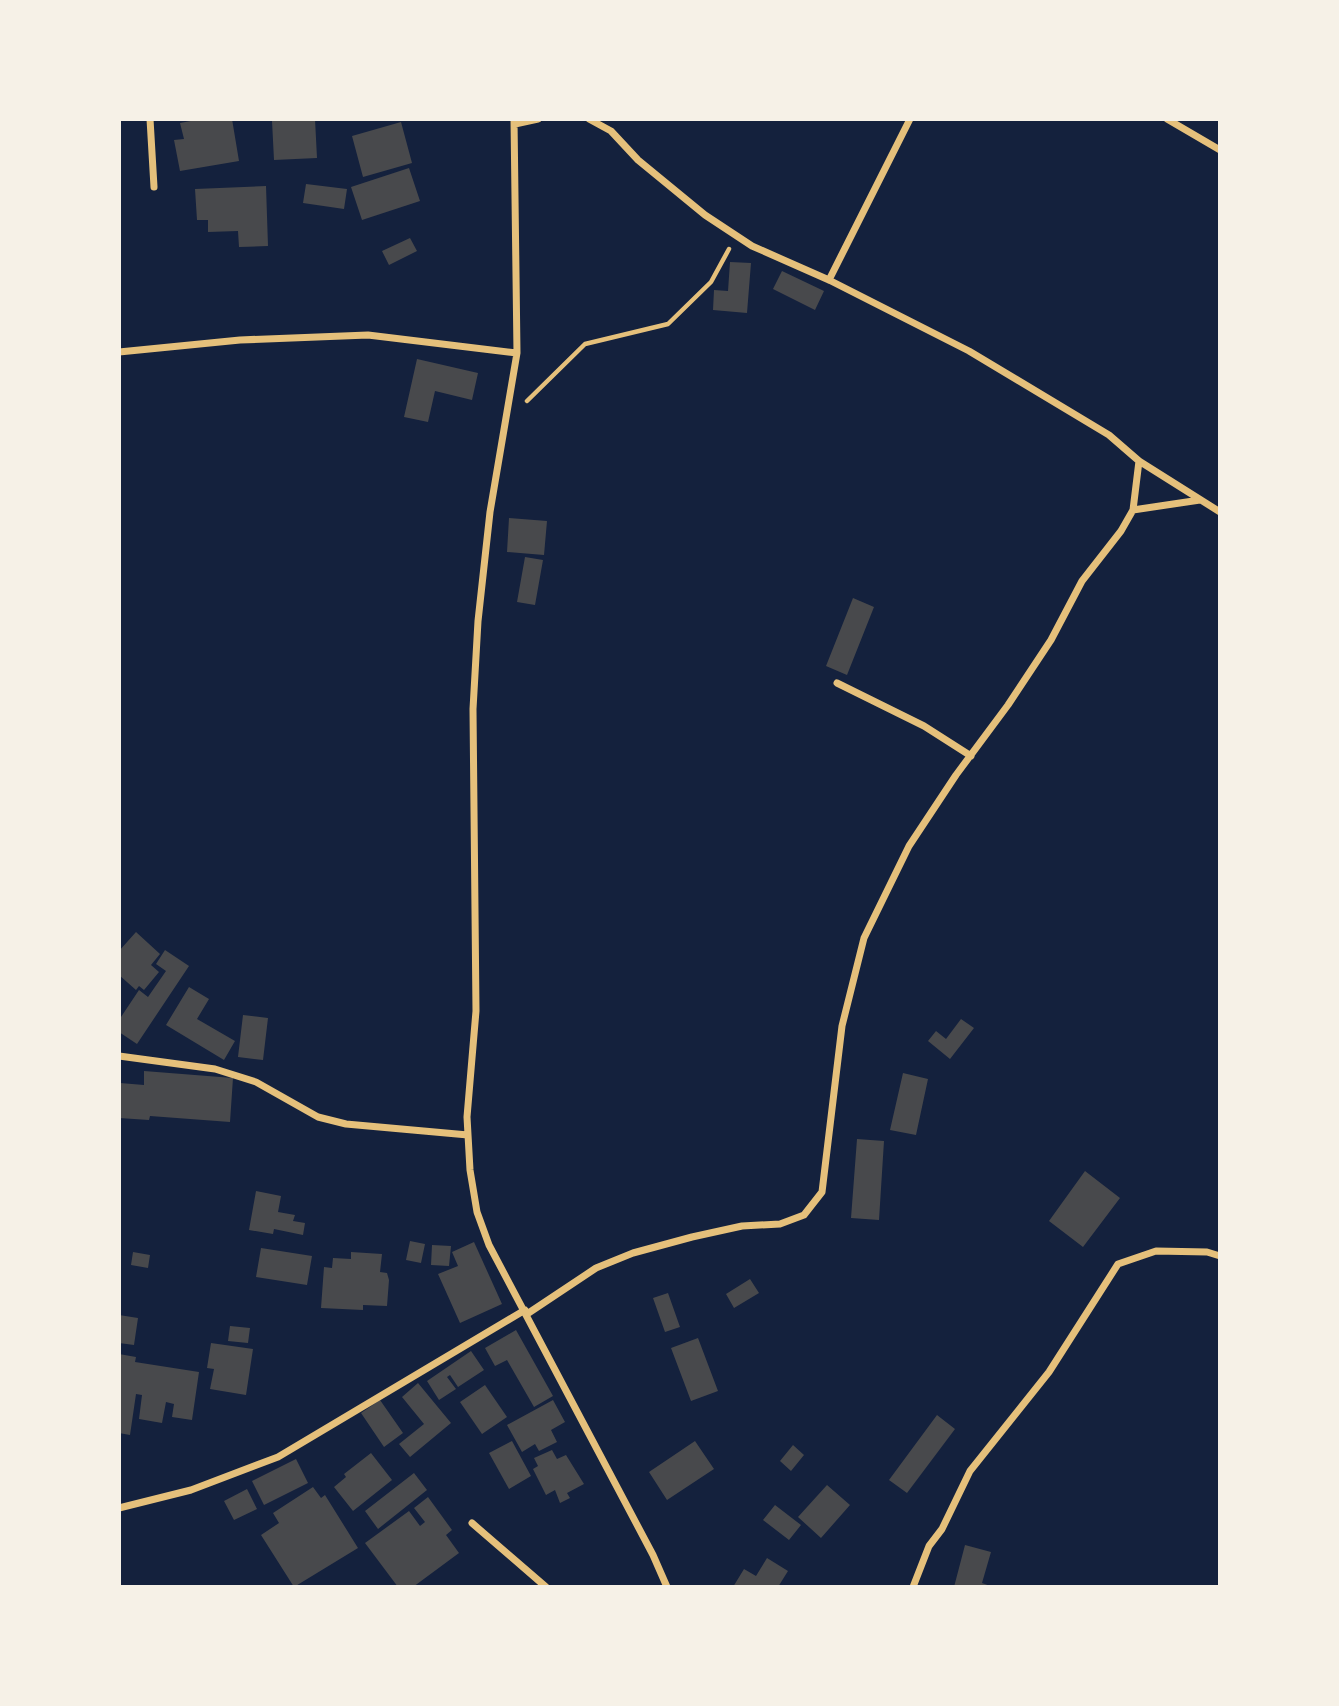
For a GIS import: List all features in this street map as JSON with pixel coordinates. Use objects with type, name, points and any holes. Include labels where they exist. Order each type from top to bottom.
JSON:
[{"type":"street","points":[[150,119],[154,187]]},
{"type":"street","points":[[538,119],[514,121],[517,353],[489,512],[477,634],[473,709],[476,1011],[468,1135],[470,1170],[477,1212],[489,1245],[653,1555],[667,1587]]},
{"type":"street","points":[[589,119],[611,131],[638,160],[705,215],[736,236],[981,358],[1109,435],[1139,461],[1220,512]]},
{"type":"street","points":[[829,281],[910,119]]},
{"type":"street","points":[[1167,119],[1220,150]]},
{"type":"street","points":[[119,352],[240,340],[368,335],[517,353]]},
{"type":"street","points":[[119,1508],[191,1490],[278,1457],[596,1268],[633,1253],[692,1237],[742,1226],[780,1224],[804,1215],[822,1192],[842,1026],[864,938],[909,846],[1016,694],[1051,640],[1082,581],[1121,531],[1133,510],[1139,461]]},
{"type":"street","points":[[1133,510],[1201,500]]},
{"type":"street","points":[[836,683],[924,726],[971,756]]},
{"type":"street","points":[[119,1056],[225,1072],[256,1082],[318,1117],[346,1124],[468,1135]]},
{"type":"street","points":[[913,1587],[929,1546],[942,1529],[970,1471],[1049,1372],[1118,1264],[1156,1251],[1207,1252],[1220,1256]]},
{"type":"street","points":[[472,1523],[524,1565],[546,1587]]},
{"type":"path","points":[[504,424],[585,344],[668,324],[711,282],[736,236]]},
{"type":"building","points":[[201,119],[232,119],[239,161],[180,171],[174,140],[184,139],[180,123]]},
{"type":"building","points":[[315,119],[317,158],[274,160],[272,121]]},
{"type":"building","points":[[401,122],[412,163],[363,177],[352,136]]},
{"type":"building","points":[[409,168],[420,201],[362,220],[351,187]]},
{"type":"building","points":[[306,184],[347,189],[344,209],[303,203]]},
{"type":"building","points":[[266,186],[268,246],[239,247],[238,231],[208,232],[208,220],[197,220],[195,189]]},
{"type":"building","points":[[410,238],[417,251],[389,265],[382,251]]},
{"type":"building","points":[[730,262],[751,263],[747,313],[713,310],[714,290],[728,291]]},
{"type":"building","points":[[782,271],[824,291],[815,310],[773,289]]},
{"type":"building","points":[[417,359],[478,373],[472,400],[435,391],[428,422],[404,417]]},
{"type":"building","points":[[509,518],[547,521],[544,555],[507,552]]},
{"type":"building","points":[[525,557],[543,560],[535,605],[517,602]]},
{"type":"building","points":[[853,598],[874,607],[847,675],[826,666]]},
{"type":"building","points":[[136,932],[160,954],[151,965],[159,972],[144,990],[139,986],[136,990],[119,975],[119,951]]},
{"type":"building","points":[[165,950],[189,966],[137,1044],[119,1032],[119,1020],[139,990],[148,997],[166,971],[156,964]]},
{"type":"building","points":[[189,987],[209,999],[197,1019],[235,1041],[224,1060],[166,1025]]},
{"type":"building","points":[[243,1015],[268,1018],[263,1060],[238,1057]]},
{"type":"building","points":[[961,1019],[974,1028],[950,1059],[928,1041],[936,1031],[946,1039]]},
{"type":"building","points":[[144,1071],[233,1078],[230,1122],[150,1116],[149,1120],[119,1118],[120,1083],[144,1085]]},
{"type":"building","points":[[903,1073],[928,1079],[916,1135],[890,1130]]},
{"type":"building","points":[[857,1139],[884,1141],[879,1220],[851,1218]]},
{"type":"building","points":[[1085,1171],[1120,1198],[1083,1247],[1049,1221]]},
{"type":"building","points":[[256,1191],[281,1196],[278,1212],[295,1215],[293,1221],[305,1223],[303,1235],[274,1229],[273,1234],[249,1230]]},
{"type":"building","points":[[410,1241],[425,1244],[421,1263],[406,1260]]},
{"type":"building","points":[[474,1242],[502,1304],[460,1323],[438,1274],[458,1266],[452,1252]]},
{"type":"building","points":[[432,1245],[451,1246],[449,1266],[431,1265]]},
{"type":"building","points":[[261,1248],[312,1256],[307,1285],[256,1277]]},
{"type":"building","points":[[133,1252],[150,1255],[148,1268],[131,1265]]},
{"type":"building","points":[[351,1252],[382,1254],[380,1272],[387,1273],[389,1280],[387,1306],[363,1305],[363,1310],[321,1308],[324,1267],[332,1268],[333,1258],[351,1259]]},
{"type":"building","points":[[750,1279],[759,1293],[734,1308],[726,1294]]},
{"type":"building","points":[[668,1293],[680,1327],[665,1332],[653,1298]]},
{"type":"building","points":[[119,1315],[138,1318],[134,1345],[119,1343]]},
{"type":"building","points":[[230,1326],[250,1328],[248,1343],[228,1341]]},
{"type":"building","points":[[516,1330],[553,1396],[534,1407],[507,1360],[495,1366],[485,1348]]},
{"type":"building","points":[[698,1338],[718,1391],[691,1401],[671,1348]]},
{"type":"building","points":[[211,1343],[253,1349],[246,1395],[210,1389],[214,1369],[207,1368]]},
{"type":"building","points":[[471,1351],[484,1370],[458,1387],[450,1375],[447,1377],[456,1389],[439,1400],[427,1381]]},
{"type":"building","points":[[119,1354],[136,1357],[135,1362],[199,1372],[192,1420],[172,1417],[174,1404],[166,1402],[162,1423],[139,1419],[142,1395],[136,1394],[130,1435],[119,1433]]},
{"type":"building","points":[[418,1383],[451,1423],[410,1457],[399,1444],[424,1424],[402,1397]]},
{"type":"building","points":[[485,1385],[507,1417],[482,1434],[460,1402]]},
{"type":"building","points":[[380,1400],[403,1433],[384,1447],[361,1413]]},
{"type":"building","points":[[553,1400],[565,1422],[551,1430],[557,1442],[539,1451],[535,1444],[522,1452],[507,1425]]},
{"type":"building","points":[[937,1415],[955,1429],[907,1493],[889,1480]]},
{"type":"building","points":[[512,1441],[531,1476],[509,1489],[489,1453]]},
{"type":"building","points":[[695,1441],[714,1469],[667,1500],[649,1472]]},
{"type":"building","points":[[793,1445],[804,1455],[791,1471],[780,1461]]},
{"type":"building","points":[[552,1450],[557,1459],[566,1455],[584,1484],[567,1493],[570,1498],[560,1503],[555,1490],[546,1495],[533,1469],[538,1466],[534,1458]]},
{"type":"building","points":[[371,1453],[392,1480],[353,1511],[334,1487],[346,1477],[344,1474]]},
{"type":"building","points":[[296,1459],[308,1483],[264,1505],[252,1481]]},
{"type":"building","points":[[414,1473],[427,1490],[378,1529],[365,1511]]},
{"type":"building","points":[[827,1485],[850,1505],[821,1538],[798,1517]]},
{"type":"building","points":[[313,1487],[321,1498],[325,1495],[358,1548],[294,1587],[261,1535],[279,1523],[273,1513]]},
{"type":"building","points":[[247,1489],[257,1509],[234,1520],[224,1501]]},
{"type":"building","points":[[428,1497],[452,1530],[446,1535],[459,1553],[413,1587],[398,1587],[365,1543],[409,1511],[420,1526],[425,1522],[414,1508]]},
{"type":"building","points":[[775,1505],[801,1525],[789,1540],[763,1520]]},
{"type":"building","points":[[965,1545],[991,1552],[982,1583],[993,1587],[954,1587]]},
{"type":"building","points":[[767,1558],[788,1571],[778,1587],[733,1587],[744,1569],[756,1576]]}]
